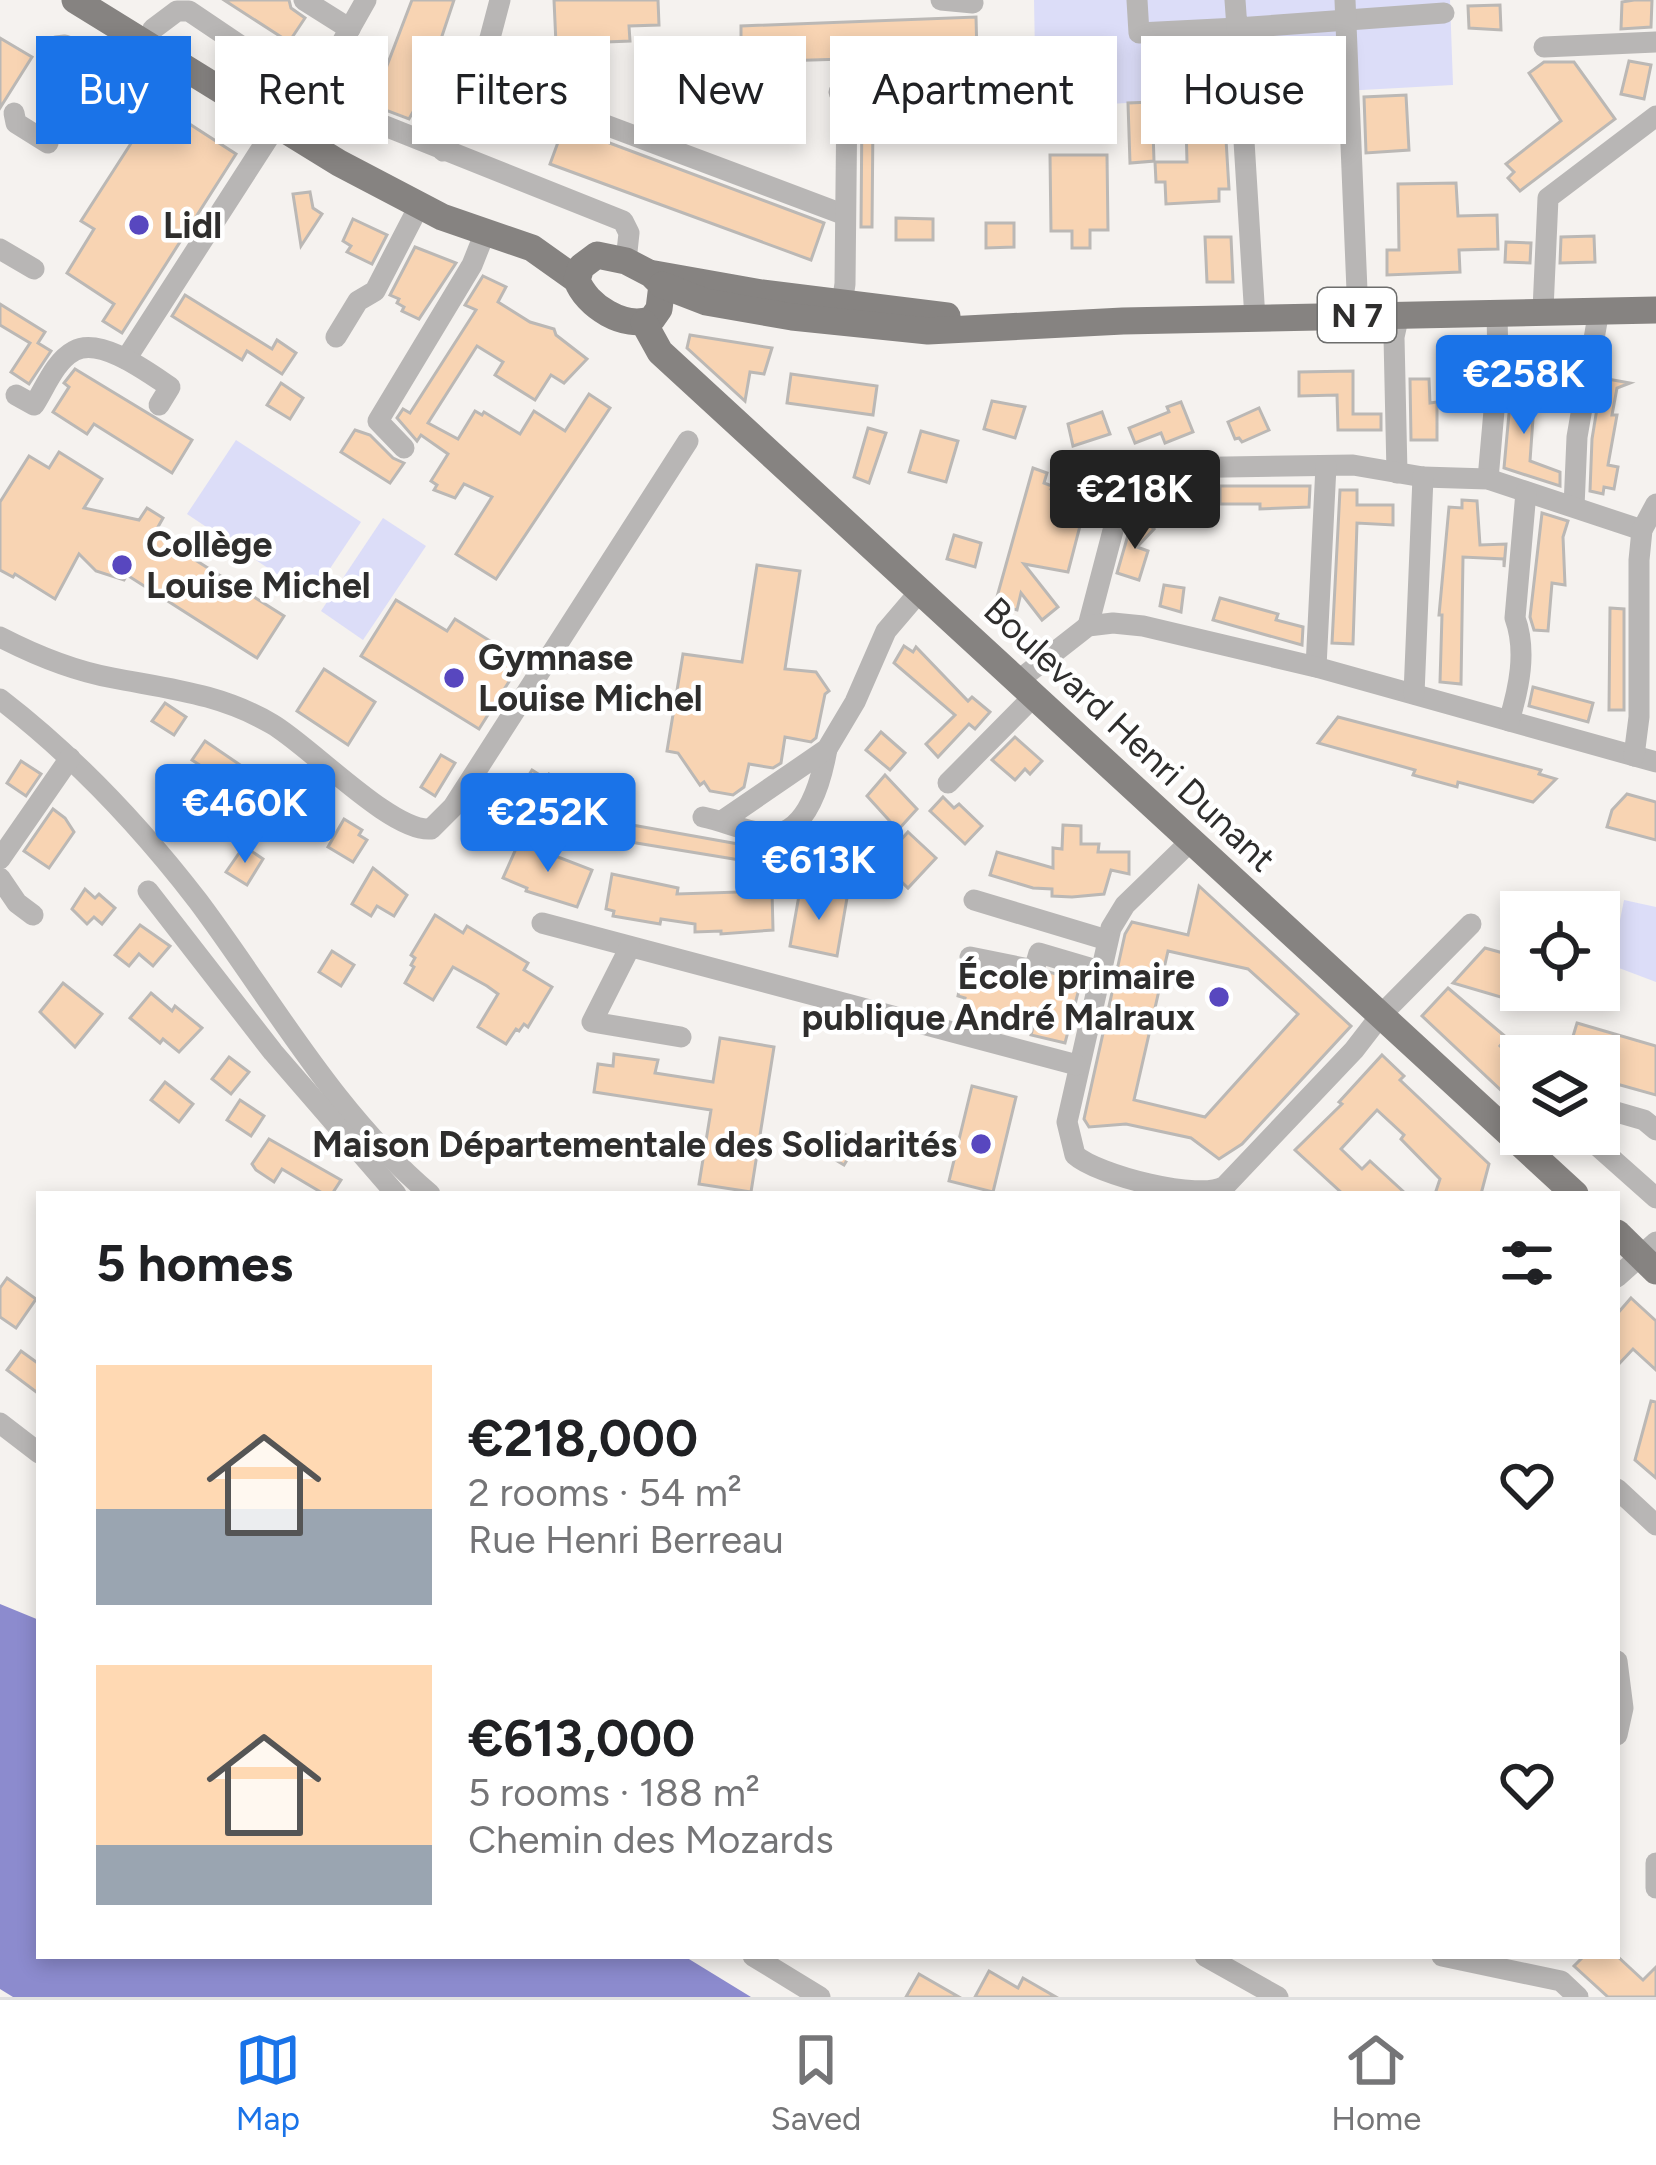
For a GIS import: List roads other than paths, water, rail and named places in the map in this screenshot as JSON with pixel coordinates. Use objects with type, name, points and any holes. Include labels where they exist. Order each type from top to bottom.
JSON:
[{"type":"main road","points":[[75,0],[131,36]]},
{"type":"main road","name":"N 7","points":[[108,0],[294,116],[427,191],[510,227],[646,273],[706,302],[792,317],[928,331],[1656,310]]},
{"type":"main road","points":[[308,144],[419,206],[532,248],[577,280],[589,301],[626,320],[644,323],[659,309],[646,273]]},
{"type":"main road","points":[[577,280],[581,267],[597,255]]},
{"type":"main road","name":"N 7","points":[[646,273],[932,313],[998,328]]},
{"type":"main road","name":"Boulevard Henri Dunant","points":[[644,323],[661,352],[1192,840],[1389,1008],[1572,1191]]},
{"type":"street","points":[[304,0],[350,29]]},
{"type":"street","points":[[346,36],[366,0]]},
{"type":"street","points":[[488,36],[500,0]]},
{"type":"street","points":[[940,0],[973,3]]},
{"type":"street","points":[[1137,0],[1139,33],[1237,28],[1345,10],[1444,13]]},
{"type":"street","points":[[1235,0],[1255,319]]},
{"type":"street","points":[[1345,10],[1358,315]]},
{"type":"street","points":[[153,29],[177,11],[189,11],[228,36]]},
{"type":"street","points":[[1544,47],[1656,42]]},
{"type":"street","points":[[14,112],[16,123],[36,136]]},
{"type":"street","points":[[1543,310],[1548,198],[1656,116]]},
{"type":"street","points":[[388,126],[623,221],[646,273]]},
{"type":"street","points":[[610,132],[845,215]]},
{"type":"street","points":[[126,358],[264,144]]},
{"type":"street","points":[[443,151],[446,144]]},
{"type":"street","points":[[792,317],[842,303],[842,144]]},
{"type":"street","points":[[336,337],[358,301],[376,291],[419,206]]},
{"type":"street","points":[[404,448],[378,422],[472,265],[486,230]]},
{"type":"street","points":[[0,249],[34,269]]},
{"type":"street","points":[[1574,507],[1577,437],[1599,310]]},
{"type":"street","points":[[1488,479],[1498,365],[1497,311]]},
{"type":"street","points":[[1396,472],[1394,338],[1399,314]]},
{"type":"street","points":[[16,395],[34,406],[61,362],[77,348],[92,348],[126,358],[170,387],[159,405]]},
{"type":"street","points":[[0,637],[82,671],[219,698],[245,709],[297,740],[401,823],[431,830],[446,817],[688,441]]},
{"type":"street","points":[[1088,626],[1121,500],[1129,484],[1145,472],[1352,465],[1423,478],[1488,479],[1642,530]]},
{"type":"street","points":[[1316,667],[1326,466]]},
{"type":"street","points":[[1414,694],[1423,478]]},
{"type":"street","points":[[1510,721],[1519,691],[1521,635],[1515,618],[1526,492]]},
{"type":"street","points":[[948,783],[1063,642],[1088,626],[1143,626],[1316,667],[1645,759],[1639,717],[1642,530],[1656,503]]},
{"type":"street","points":[[827,749],[712,819],[768,834],[790,828],[800,819],[821,780],[827,749],[856,702],[886,631],[921,590]]},
{"type":"street","points":[[0,699],[70,758],[170,867],[302,1050],[397,1164],[427,1191]]},
{"type":"street","points":[[0,859],[70,758]]},
{"type":"street","points":[[1192,840],[1125,905],[1107,940],[1066,1132],[1084,1163],[1199,1191]]},
{"type":"street","points":[[0,878],[17,903],[33,915]]},
{"type":"street","points":[[148,890],[273,1052],[393,1191]]},
{"type":"street","points":[[974,901],[1107,940]]},
{"type":"street","points":[[542,923],[1077,1065]]},
{"type":"street","points":[[1214,1191],[1226,1186],[1255,1156],[1471,924]]},
{"type":"street","points":[[630,947],[592,1022],[681,1037]]},
{"type":"street","points":[[970,957],[1034,970],[1039,953],[1100,970]]},
{"type":"street","points":[[1620,1113],[1644,1120],[1656,1130]]},
{"type":"street","points":[[1608,1155],[1656,1198]]},
{"type":"street","points":[[1620,1274],[1656,1225]]},
{"type":"street","points":[[0,1423],[36,1451]]},
{"type":"street","points":[[1620,1492],[1656,1525]]},
{"type":"street","points":[[1620,1684],[1620,1722]]},
{"type":"street","points":[[1656,1864],[1656,1888]]},
{"type":"street","points":[[758,1959],[820,1997]]},
{"type":"street","points":[[1210,1959],[1278,1997]]},
{"type":"street","points":[[1456,1959],[1561,1981],[1578,1997]]},
{"type":"water","points":[[0,1604],[36,1619],[36,1959],[689,1959],[751,1997],[13,1997],[0,1989]]},
{"type":"place","name":"Lidl","points":[[139,225]]},
{"type":"place","name":"Collège Louise Michel","points":[[122,565]]},
{"type":"place","name":"Gymnase Louise Michel","points":[[454,678]]},
{"type":"place","name":"École primaire publique André Malraux","points":[[1219,997]]},
{"type":"place","name":"Maison Départementale des Solidarités","points":[[981,1144]]}]
